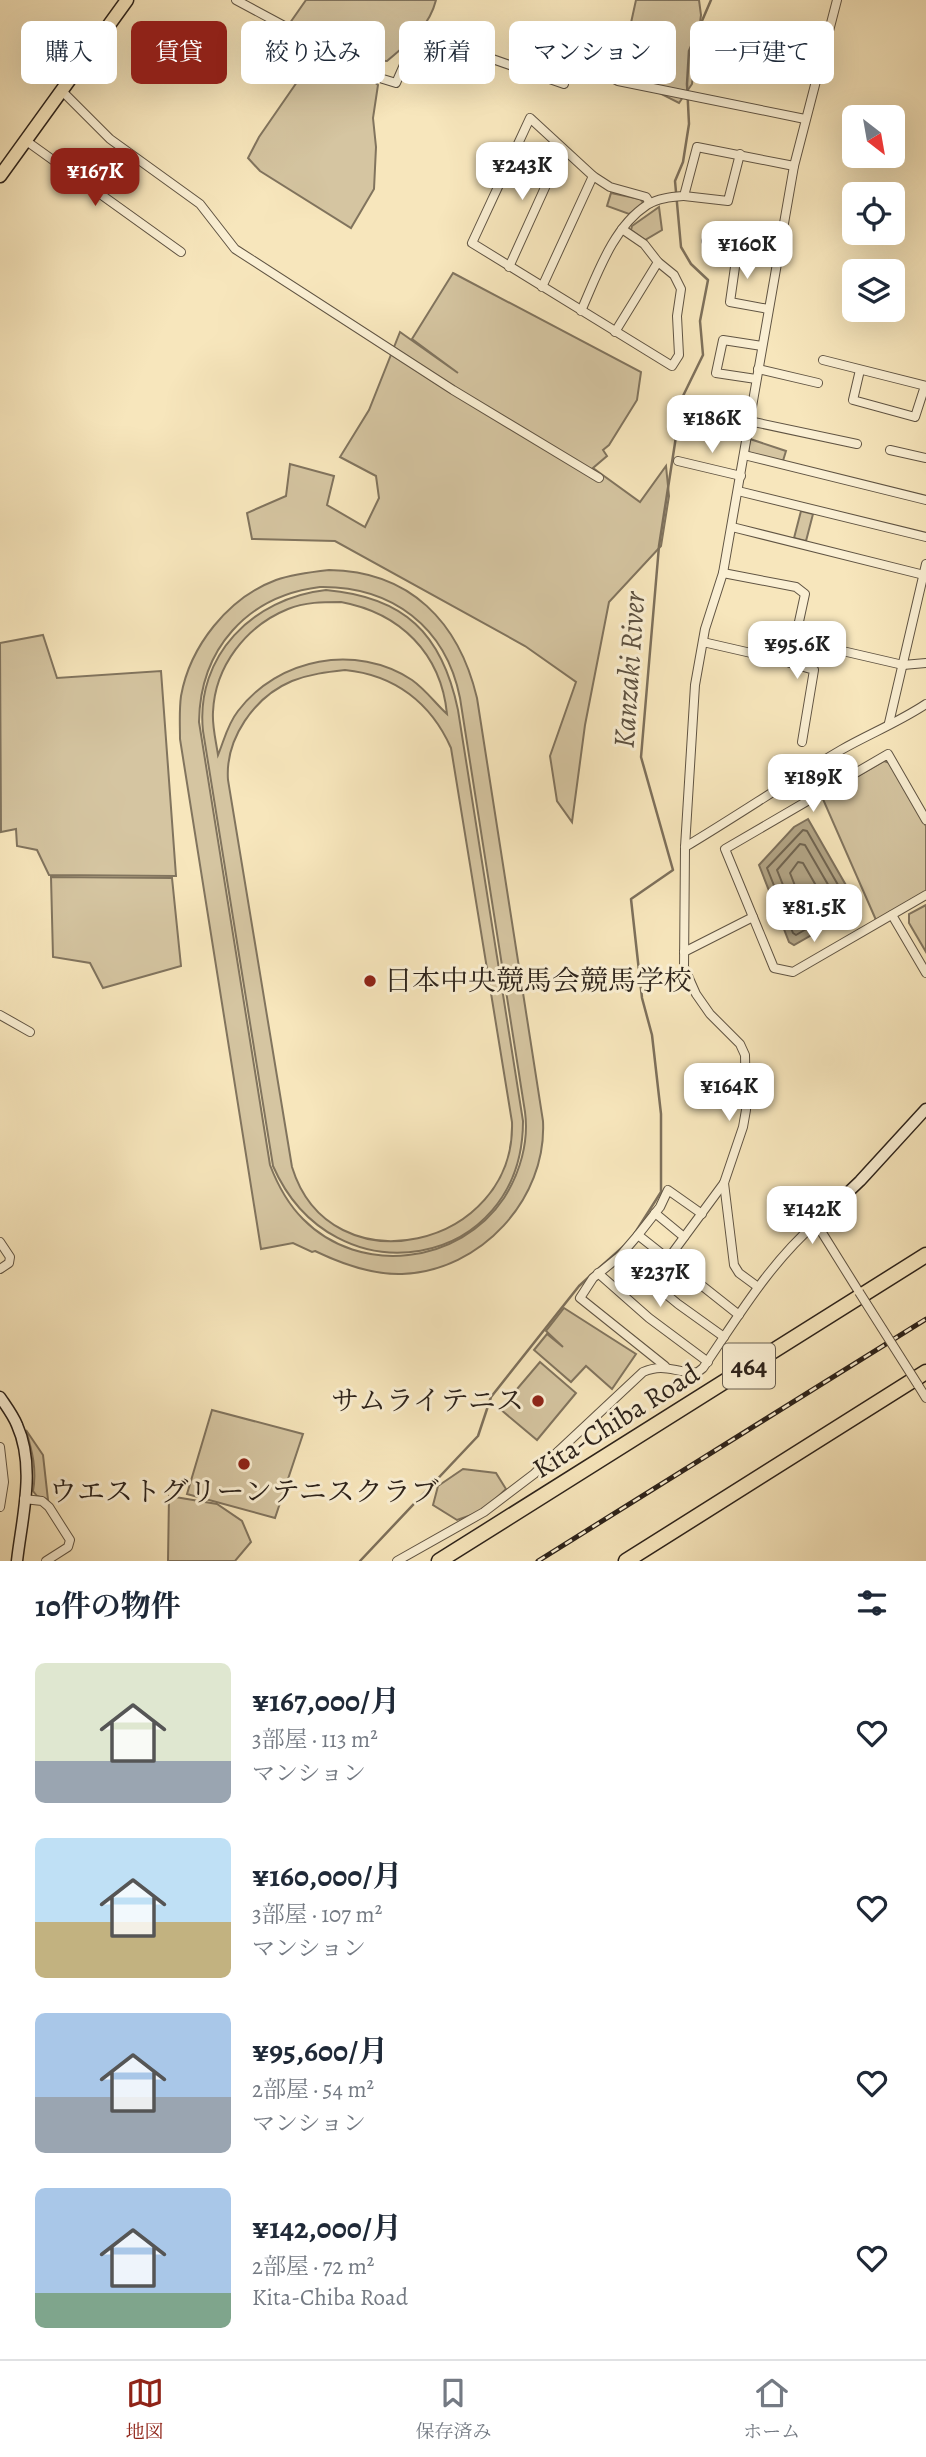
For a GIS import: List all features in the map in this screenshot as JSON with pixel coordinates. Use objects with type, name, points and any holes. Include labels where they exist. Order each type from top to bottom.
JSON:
[{"type":"highway","name":"Kita-Chiba Road","points":[[439,1561],[926,1255]]},
{"type":"highway","points":[[625,1561],[922,1379]]},
{"type":"main road","points":[[0,176],[127,0]]},
{"type":"street","points":[[236,0],[383,79],[396,83],[418,33],[509,65]]},
{"type":"street","points":[[668,1259],[724,1183],[743,1127],[746,1099],[745,1055],[740,1044],[710,1014],[696,994],[684,967],[685,847],[695,685],[732,527],[794,166],[837,0]]},
{"type":"street","points":[[633,84],[805,119]]},
{"type":"street","points":[[61,90],[110,139],[200,204],[235,249],[453,390],[599,478]]},
{"type":"street","points":[[622,229],[644,244],[658,262],[674,275],[681,289],[677,316],[679,355],[672,366],[472,243],[530,118],[593,176],[610,187],[646,197],[650,203]]},
{"type":"street","points":[[25,140],[181,252]]},
{"type":"street","points":[[684,196],[697,147],[794,166]]},
{"type":"street","points":[[509,267],[562,150]]},
{"type":"street","points":[[581,311],[602,265],[622,229],[633,216],[650,203],[667,197],[684,196],[728,201],[740,154]]},
{"type":"street","points":[[542,287],[593,176]]},
{"type":"street","points":[[706,241],[779,252]]},
{"type":"street","points":[[738,246],[730,302],[768,309]]},
{"type":"street","points":[[615,332],[658,262]]},
{"type":"street","points":[[757,379],[716,373],[723,340],[762,346]]},
{"type":"street","points":[[823,360],[925,386],[915,417],[852,400],[860,370]]},
{"type":"street","points":[[758,369],[818,383]]},
{"type":"street","points":[[749,421],[857,444]]},
{"type":"street","points":[[890,450],[926,458]]},
{"type":"street","points":[[744,455],[926,500]]},
{"type":"street","points":[[678,461],[741,476]]},
{"type":"street","points":[[738,491],[926,537]]},
{"type":"street","points":[[732,527],[923,575]]},
{"type":"street","points":[[890,723],[926,564]]},
{"type":"street","points":[[723,573],[796,587],[805,594],[790,663],[814,670],[802,742]]},
{"type":"street","points":[[795,640],[903,664],[926,663]]},
{"type":"street","points":[[703,642],[751,653]]},
{"type":"street","points":[[685,847],[816,765],[890,723],[905,719],[926,704]]},
{"type":"street","points":[[926,820],[888,754],[725,849],[774,968],[793,972],[926,895]]},
{"type":"street","points":[[892,915],[926,973]]},
{"type":"street","points":[[684,952],[753,917]]},
{"type":"street","points":[[0,1015],[30,1032]]},
{"type":"street","points":[[397,1561],[484,1512],[534,1474],[643,1372],[665,1366],[698,1372],[708,1362],[758,1287],[793,1243],[860,1181],[926,1109]]},
{"type":"street","points":[[724,1183],[734,1265],[739,1273],[758,1287]]},
{"type":"street","points":[[665,1366],[580,1298],[598,1273],[620,1256],[638,1236],[668,1190],[702,1214]]},
{"type":"street","points":[[655,1213],[684,1237]]},
{"type":"street","points":[[816,1223],[859,1292],[922,1379],[926,1398]]},
{"type":"street","points":[[638,1236],[739,1315]]},
{"type":"street","points":[[0,1242],[10,1257],[9,1264],[0,1269]]},
{"type":"street","points":[[620,1256],[678,1304],[724,1337]]},
{"type":"street","points":[[598,1273],[649,1318],[708,1362]]},
{"type":"street","points":[[0,1397],[17,1425],[24,1446],[27,1469],[17,1561]]},
{"type":"street","points":[[0,1447],[0,1507]]},
{"type":"street","points":[[24,1499],[42,1501],[49,1507],[70,1540],[68,1546],[46,1561]]},
{"type":"shaded area","points":[[306,0],[436,0],[427,21],[399,21],[399,51],[387,61],[385,21],[291,21]]},
{"type":"shaded area","points":[[636,0],[699,0],[700,21],[690,21],[692,84],[679,103],[642,84],[676,84],[676,21],[631,21]]},
{"type":"shaded area","points":[[296,84],[378,85],[373,118],[376,147],[374,189],[351,228],[260,171],[248,158],[259,137]]},
{"type":"shaded area","points":[[611,193],[643,202],[629,214],[607,206]]},
{"type":"shaded area","points":[[659,207],[662,230],[645,240],[631,230],[632,226]]},
{"type":"shaded area","points":[[453,273],[641,372],[637,400],[609,445],[603,450],[607,456],[593,468],[640,502],[666,466],[669,496],[661,546],[609,602],[585,725],[572,822],[557,801],[550,756],[576,682],[525,646],[335,541],[252,539],[247,513],[286,496],[290,464],[334,476],[327,505],[365,527],[379,498],[376,476],[340,457],[369,410],[400,332],[458,373],[412,339]]},
{"type":"shaded area","points":[[750,439],[786,451],[782,464],[748,452]]},
{"type":"shaded area","points":[[801,511],[813,514],[806,541],[794,538]]},
{"type":"shaded area","points":[[329,570],[358,573],[384,580],[407,591],[427,606],[444,624],[469,671],[477,698],[543,1121],[541,1150],[534,1177],[521,1203],[504,1226],[482,1245],[458,1260],[431,1270],[402,1274],[357,1268],[293,1243],[261,1249],[180,739],[180,702],[186,677],[202,642],[227,611],[259,588],[276,580]],"holes":[[[320,587],[370,594],[392,603],[412,616],[429,631],[453,673],[460,698],[525,1112],[526,1135],[522,1157],[504,1198],[485,1220],[462,1237],[436,1249],[408,1255],[380,1255],[352,1249],[326,1237],[303,1219],[293,1207],[270,1165],[199,722],[201,696],[208,671],[232,630],[250,614],[294,592]]]},
{"type":"shaded area","points":[[326,590],[353,594],[398,611],[430,640],[442,660],[458,710],[523,1121],[515,1171],[492,1210],[460,1237],[420,1251],[378,1251],[337,1238],[301,1210],[273,1166],[203,731],[203,704],[209,678],[219,656],[234,635],[253,618],[299,595]],"holes":[[[321,602],[341,602],[382,616],[414,639],[436,672],[447,714],[412,680],[390,669],[367,662],[319,662],[296,668],[255,693],[234,716],[218,755],[213,723],[215,695],[227,664],[246,637],[273,616],[288,609]],[[345,670],[380,678],[409,694],[433,718],[451,748],[512,1122],[505,1165],[485,1200],[454,1224],[418,1238],[379,1240],[343,1230],[313,1206],[292,1167],[228,780],[231,749],[237,735],[254,709],[266,697],[292,681]]]},
{"type":"shaded area","points":[[43,635],[57,678],[161,671],[176,876],[49,875],[37,850],[17,846],[16,829],[1,832],[0,643]]},
{"type":"shaded area","points":[[884,761],[890,763],[926,826],[926,891],[876,920],[822,797]]},
{"type":"shaded area","points":[[51,877],[172,878],[181,966],[103,988],[90,963],[53,957]]},
{"type":"shaded area","points":[[926,905],[926,952],[909,923],[909,914]]},
{"type":"shaded area","points":[[564,1308],[636,1354],[612,1389],[586,1366],[571,1382],[534,1350],[547,1334],[563,1347],[546,1331]]},
{"type":"shaded area","name":"サムライテニス","points":[[540,1362],[576,1393],[537,1440],[500,1409]]},
{"type":"shaded area","name":"ウエストグリーンテニスクラブ","points":[[212,1410],[303,1434],[275,1518],[187,1494]]},
{"type":"shaded area","points":[[26,1430],[43,1455],[48,1500],[37,1496],[33,1491],[34,1468]]},
{"type":"shaded area","points":[[463,1469],[496,1473],[506,1489],[483,1511],[457,1520],[433,1505],[438,1486]]},
{"type":"shaded area","points":[[169,1496],[217,1504],[242,1521],[251,1542],[235,1561],[168,1561]]},
{"type":"water","points":[[808,819],[859,908],[794,945],[789,942],[759,865],[794,827]]},
{"type":"waterway","name":"Kanzaki River","points":[[633,1236],[661,1192],[661,1114],[652,1035],[642,998],[631,899],[673,870],[641,757],[659,546],[682,398],[703,355],[700,321],[708,280],[691,264],[681,247],[675,181],[683,162],[689,124],[689,51],[711,0]]},
{"type":"waterway","name":"Kanzaki River","points":[[598,1269],[624,1246]]},
{"type":"waterway","name":"Kanzaki River","points":[[360,1561],[478,1436],[491,1397],[579,1286],[590,1276]]},
{"type":"railway","points":[[538,1561],[926,1319]]},
{"type":"place","name":"日本中央競馬会競馬学校","points":[[370,981]]},
{"type":"place","name":"サムライテニス","points":[[538,1401]]},
{"type":"place","name":"ウエストグリーンテニスクラブ","points":[[244,1464]]}]
